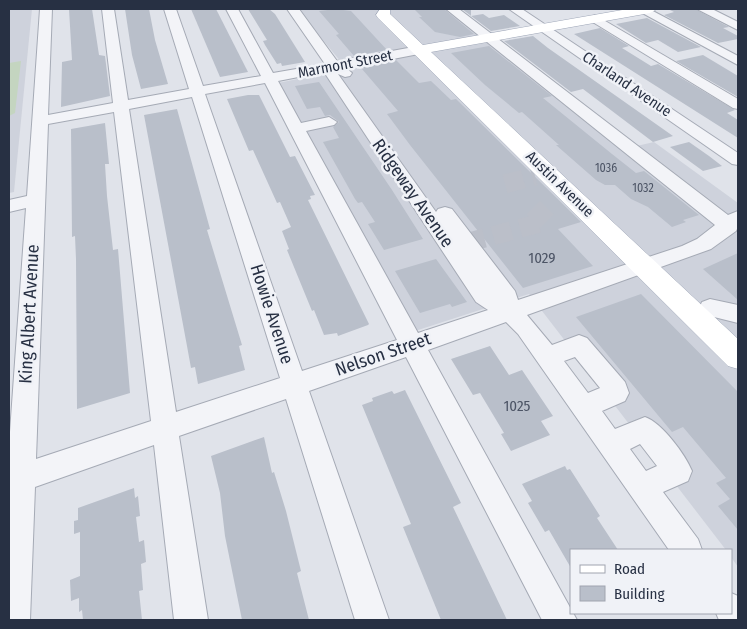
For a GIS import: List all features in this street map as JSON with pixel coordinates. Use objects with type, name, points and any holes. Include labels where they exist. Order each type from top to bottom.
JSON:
[{"type":"main road","name":"Marmont Street","points":[[424,49],[645,9]]},
{"type":"main road","name":"Austin Avenue","points":[[384,10],[383,15],[424,49],[652,263],[738,357]]},
{"type":"main road","name":"Austin Avenue","points":[[424,49],[541,174],[710,308],[738,334]]},
{"type":"street","name":"King Albert Avenue","points":[[12,620],[46,9]]},
{"type":"street","points":[[108,9],[191,620]]},
{"type":"street","name":"Howie Avenue","points":[[170,9],[372,620]]},
{"type":"street","points":[[232,9],[298,128],[560,620]]},
{"type":"street","points":[[452,9],[733,221]]},
{"type":"street","name":"Charland Avenue","points":[[515,9],[738,160]]},
{"type":"street","points":[[645,9],[738,61]]},
{"type":"street","points":[[702,9],[738,26]]},
{"type":"street","points":[[595,19],[738,104]]},
{"type":"street","name":"Ridgeway Avenue","points":[[308,21],[333,66],[330,73],[332,77],[484,296],[508,311],[526,328],[686,549]]},
{"type":"street","name":"Marmont Street","points":[[41,120],[424,49]]},
{"type":"street","points":[[298,128],[339,120]]},
{"type":"street","points":[[9,206],[36,200]]},
{"type":"street","name":"Nelson Street","points":[[19,478],[652,263],[704,244],[733,221]]},
{"type":"street","points":[[710,308],[738,314]]},
{"type":"street","points":[[547,357],[579,345],[616,390],[616,393],[584,408]]},
{"type":"street","points":[[610,444],[644,430],[678,471],[642,488]]},
{"type":"shaded area","points":[[9,9],[32,9],[14,192],[9,193]]},
{"type":"shaded area","points":[[297,9],[450,9],[628,148],[654,142],[738,203],[738,567],[732,558],[732,549],[725,549],[529,294],[415,331],[278,83],[347,69]]},
{"type":"green space","points":[[21,61],[15,113],[9,116],[9,63]]},
{"type":"building","points":[[69,9],[92,9],[99,55],[105,56],[110,96],[61,107],[62,62],[72,60]]},
{"type":"building","points":[[125,9],[149,9],[155,40],[168,84],[141,89],[132,55]]},
{"type":"building","points":[[191,9],[216,9],[248,72],[220,77]]},
{"type":"building","points":[[248,9],[269,9],[275,14],[305,62],[282,66],[281,63],[277,64],[263,41],[267,40]]},
{"type":"building","points":[[336,9],[351,11],[387,50],[354,56],[336,35],[339,34],[319,11]]},
{"type":"building","points":[[414,9],[444,9],[474,34],[460,37],[435,32],[419,17],[422,17]]},
{"type":"building","points":[[462,9],[471,9],[471,16]]},
{"type":"building","points":[[668,9],[695,9],[729,27],[723,28],[738,36],[738,39],[718,43],[664,15],[674,12]]},
{"type":"building","points":[[483,14],[489,18],[504,15],[520,26],[491,31],[471,16]]},
{"type":"building","points":[[647,18],[701,47],[678,52],[658,40],[646,43],[616,24]]},
{"type":"building","points":[[600,28],[629,46],[622,48],[651,66],[658,64],[735,110],[727,113],[738,120],[738,138],[574,34]]},
{"type":"building","points":[[533,36],[673,136],[653,142],[583,89],[571,92],[504,41]]},
{"type":"building","points":[[489,46],[552,96],[543,98],[612,154],[636,173],[644,171],[699,215],[683,220],[686,222],[672,227],[648,207],[631,199],[615,185],[605,185],[596,180],[522,112],[519,113],[485,85],[451,53]]},
{"type":"building","points":[[703,55],[738,76],[738,97],[676,61]]},
{"type":"building","points":[[396,60],[419,83],[431,81],[451,100],[456,99],[581,222],[558,229],[593,266],[523,288],[387,114],[398,111],[362,69],[364,69],[362,67]]},
{"type":"building","points":[[319,82],[423,239],[384,250],[368,224],[375,222],[362,202],[358,203],[355,199],[323,142],[339,138],[333,127],[339,122],[330,115],[325,116],[320,107],[307,109],[295,86]]},
{"type":"building","points":[[259,95],[290,157],[295,156],[315,195],[310,196],[311,199],[308,200],[368,325],[338,336],[337,333],[324,335],[287,250],[289,249],[282,231],[291,227],[280,202],[277,203],[253,150],[249,151],[227,99]]},
{"type":"building","points":[[177,109],[210,229],[207,230],[242,345],[239,346],[245,370],[198,384],[195,367],[191,368],[144,115]]},
{"type":"building","points":[[105,123],[109,164],[105,164],[107,196],[113,250],[118,249],[130,393],[77,409],[76,259],[75,236],[72,237],[71,129]]},
{"type":"building","points":[[689,142],[722,166],[703,171],[670,147]]},
{"type":"building","points":[[738,253],[738,300],[703,269]]},
{"type":"building","points":[[436,259],[467,302],[452,307],[450,304],[420,313],[395,271]]},
{"type":"building","points":[[641,294],[738,392],[738,530],[718,506],[730,499],[716,483],[726,478],[683,427],[672,432],[576,317]]},
{"type":"building","points":[[490,346],[509,375],[522,370],[553,416],[541,421],[550,435],[511,451],[501,434],[504,433],[480,393],[473,395],[451,359]]},
{"type":"building","points":[[405,390],[461,503],[453,507],[507,620],[441,620],[403,527],[411,524],[362,405],[373,401],[372,398],[392,391],[394,394]]},
{"type":"building","points":[[264,437],[272,473],[274,472],[286,511],[301,571],[297,573],[309,620],[242,620],[225,536],[220,493],[211,456]]},
{"type":"building","points":[[565,466],[567,470],[570,469],[600,516],[597,518],[617,549],[570,549],[570,566],[549,530],[545,532],[528,503],[532,501],[522,484]]},
{"type":"building","points":[[134,488],[135,498],[138,496],[140,516],[136,517],[139,542],[144,540],[146,562],[141,564],[143,590],[139,591],[142,620],[83,620],[82,610],[79,612],[79,598],[71,601],[70,580],[80,576],[80,532],[74,534],[74,521],[78,520],[78,508]]},
{"type":"tunnel","points":[[505,184],[535,176]]},
{"type":"tunnel","points":[[466,243],[547,221],[528,202]]}]
